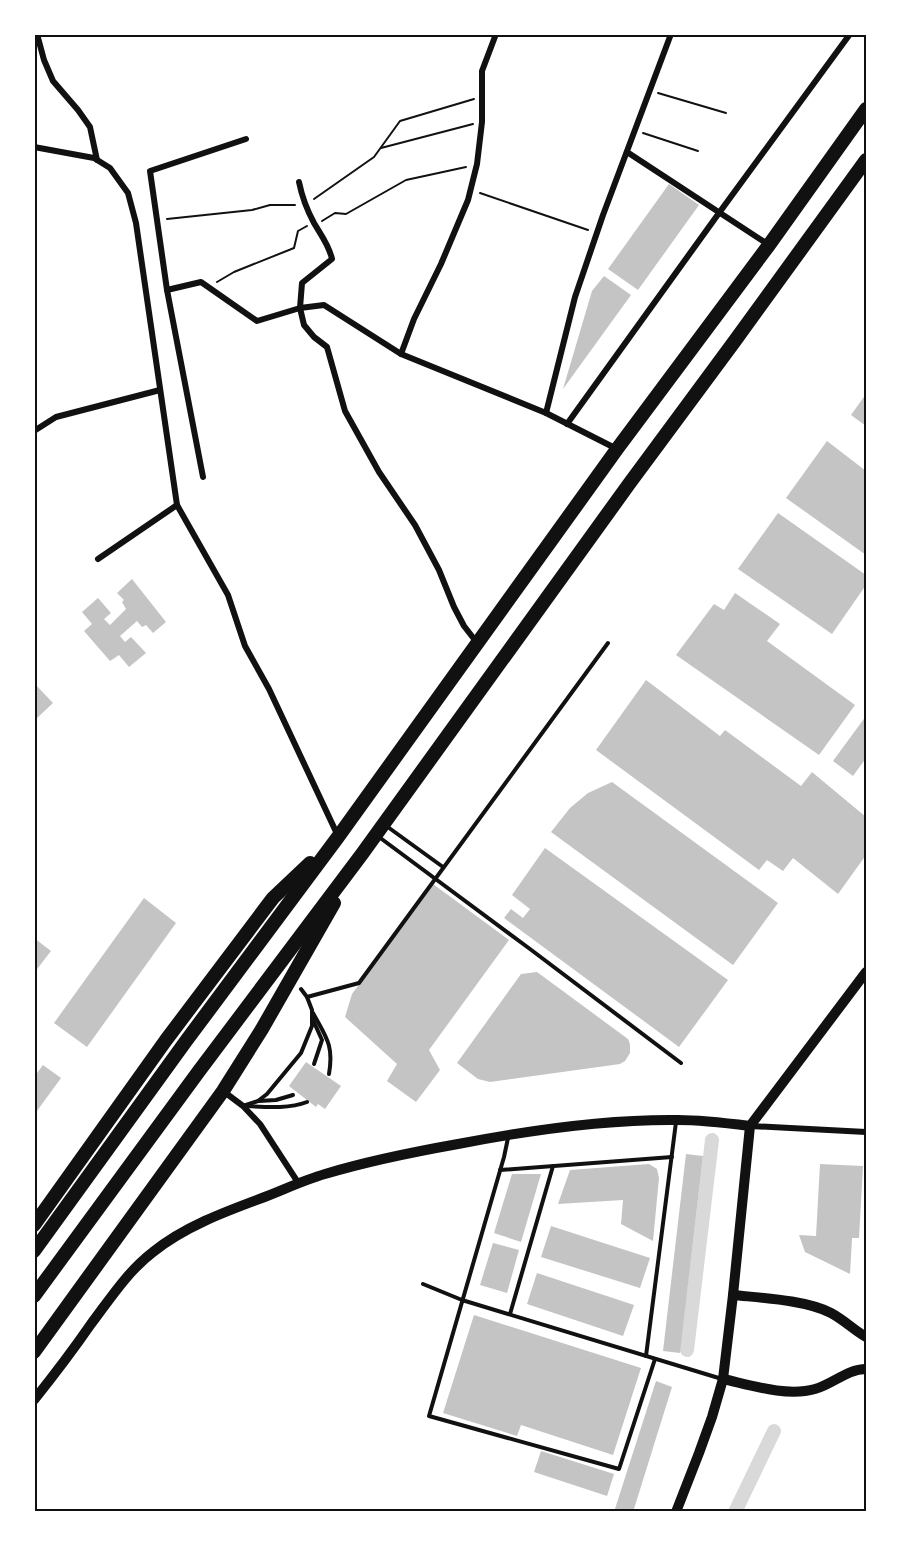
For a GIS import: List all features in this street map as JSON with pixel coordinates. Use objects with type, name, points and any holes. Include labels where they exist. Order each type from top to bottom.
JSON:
[{"type":"highway","points":[[34,1251],[867,109]]},
{"type":"highway","points":[[34,1296],[198,1071],[380,830],[622,493],[728,352],[867,160]]},
{"type":"highway","points":[[34,1225],[166,1040],[273,898],[338,837]]},
{"type":"highway","points":[[34,1352],[223,1091],[262,1029],[362,854]]},
{"type":"street","points":[[37,34],[53,81],[90,127],[97,160]]},
{"type":"street","points":[[401,354],[471,190],[482,122],[482,71],[496,34]]},
{"type":"street","points":[[546,413],[575,297],[671,34]]},
{"type":"street","points":[[567,424],[850,34]]},
{"type":"street","points":[[203,477],[167,290],[150,171],[246,139]]},
{"type":"street","points":[[34,147],[94,158],[110,168],[128,193],[136,223],[177,505],[228,595],[245,646],[269,689],[338,837]]},
{"type":"street","points":[[627,152],[769,245]]},
{"type":"street","points":[[299,182],[302,199],[329,246],[332,259],[302,283],[300,308],[304,325],[327,347],[345,411],[379,472],[415,525],[439,570],[464,626],[478,644]]},
{"type":"street","points":[[167,290],[201,282],[257,321],[300,308],[324,305],[401,354],[546,413],[617,449]]},
{"type":"street","points":[[34,431],[56,417],[160,390]]},
{"type":"street","points":[[98,559],[177,505]]},
{"type":"street","points":[[676,1512],[702,1444],[723,1379],[750,1126],[867,972]]},
{"type":"street","points":[[223,1091],[243,1106],[260,1124],[298,1184]]},
{"type":"street","points":[[34,1400],[123,1281],[152,1253],[202,1223],[324,1174],[375,1161],[509,1134],[582,1125],[676,1120],[867,1132]]},
{"type":"street","points":[[733,1295],[815,1306],[831,1313],[867,1336]]},
{"type":"street","points":[[723,1379],[780,1391],[803,1391],[816,1389],[850,1372],[867,1369]]},
{"type":"lane","points":[[307,997],[359,983],[608,643]]},
{"type":"lane","points":[[380,830],[443,867]]},
{"type":"lane","points":[[380,830],[434,879],[681,1063]]},
{"type":"lane","points":[[301,989],[328,1042],[332,1056],[329,1074]]},
{"type":"lane","points":[[258,1101],[267,1094],[301,1053],[312,1026],[312,1010]]},
{"type":"lane","points":[[312,1017],[322,1040],[314,1064]]},
{"type":"lane","points":[[243,1106],[293,1095]]},
{"type":"lane","points":[[243,1106],[286,1106],[307,1102]]},
{"type":"lane","points":[[646,1356],[676,1120]]},
{"type":"lane","points":[[509,1134],[429,1416],[619,1469],[655,1359]]},
{"type":"lane","points":[[500,1170],[672,1157]]},
{"type":"lane","points":[[510,1314],[553,1166]]},
{"type":"lane","points":[[423,1284],[462,1300],[723,1379]]},
{"type":"path","points":[[650,90],[726,113]]},
{"type":"path","points":[[157,220],[252,210],[270,205],[306,205],[374,157],[400,121],[482,96]]},
{"type":"path","points":[[381,148],[482,122]]},
{"type":"path","points":[[635,131],[698,151]]},
{"type":"path","points":[[208,288],[234,272],[294,248],[298,231],[313,221],[319,223],[335,213],[346,214],[406,180],[477,164]]},
{"type":"path","points":[[471,190],[597,233]]},
{"type":"building","points":[[669,184],[699,205],[638,290],[608,269]]},
{"type":"building","points":[[604,276],[631,295],[563,389],[592,291]]},
{"type":"building","points":[[866,394],[866,426],[851,415]]},
{"type":"building","points":[[827,441],[866,471],[866,555],[786,498]]},
{"type":"building","points":[[778,513],[866,575],[866,585],[832,634],[738,569]]},
{"type":"building","points":[[132,579],[166,622],[153,633],[146,625],[142,627],[137,621],[120,636],[125,642],[131,637],[146,653],[129,667],[119,655],[110,661],[84,631],[92,624],[82,612],[98,598],[111,613],[104,619],[110,625],[126,609],[122,602],[124,600],[117,593]]},
{"type":"building","points":[[735,593],[780,624],[767,641],[855,705],[819,755],[676,655],[714,604],[724,610]]},
{"type":"building","points":[[646,680],[720,736],[725,730],[801,786],[812,772],[866,817],[866,855],[838,894],[793,858],[783,871],[767,860],[759,870],[596,750]]},
{"type":"building","points":[[34,683],[53,703],[36,719],[34,718]]},
{"type":"building","points":[[866,716],[866,758],[853,776],[833,761]]},
{"type":"building","points":[[612,782],[778,903],[733,965],[551,832],[570,808],[588,793]]},
{"type":"building","points":[[545,848],[728,980],[679,1047],[504,918],[511,909],[523,918],[530,909],[512,895]]},
{"type":"building","points":[[433,884],[509,940],[429,1050],[440,1070],[416,1102],[387,1081],[397,1064],[345,1017],[352,994]]},
{"type":"building","points":[[144,898],[176,923],[87,1047],[54,1023]]},
{"type":"building","points":[[34,938],[51,951],[34,973]]},
{"type":"building","points":[[537,972],[628,1039],[630,1053],[625,1061],[620,1064],[490,1082],[478,1079],[457,1063],[521,974]]},
{"type":"building","points":[[306,1062],[341,1086],[325,1109],[318,1104],[316,1107],[289,1086]]},
{"type":"building","points":[[43,1065],[61,1078],[34,1115],[34,1077]]},
{"type":"building","points":[[686,1154],[703,1156],[680,1353],[663,1351]]},
{"type":"building","points":[[649,1164],[657,1169],[659,1178],[653,1241],[621,1224],[623,1200],[558,1204],[570,1170]]},
{"type":"building","points":[[820,1164],[863,1166],[859,1238],[852,1238],[850,1274],[805,1252],[799,1235],[816,1236]]},
{"type":"building","points":[[512,1174],[541,1174],[521,1242],[494,1233]]},
{"type":"building","points":[[551,1226],[650,1258],[640,1288],[541,1257]]},
{"type":"building","points":[[493,1243],[519,1250],[507,1293],[480,1285]]},
{"type":"building","points":[[537,1273],[634,1305],[623,1336],[527,1304]]},
{"type":"building","points":[[474,1315],[641,1368],[613,1455],[521,1425],[517,1436],[443,1413]]},
{"type":"building","points":[[656,1381],[672,1387],[633,1512],[614,1512]]},
{"type":"building","points":[[541,1451],[614,1474],[607,1496],[534,1472]]},
{"type":"waterway","points":[[687,1350],[712,1140]]},
{"type":"waterway","points":[[735,1512],[774,1431]]}]
